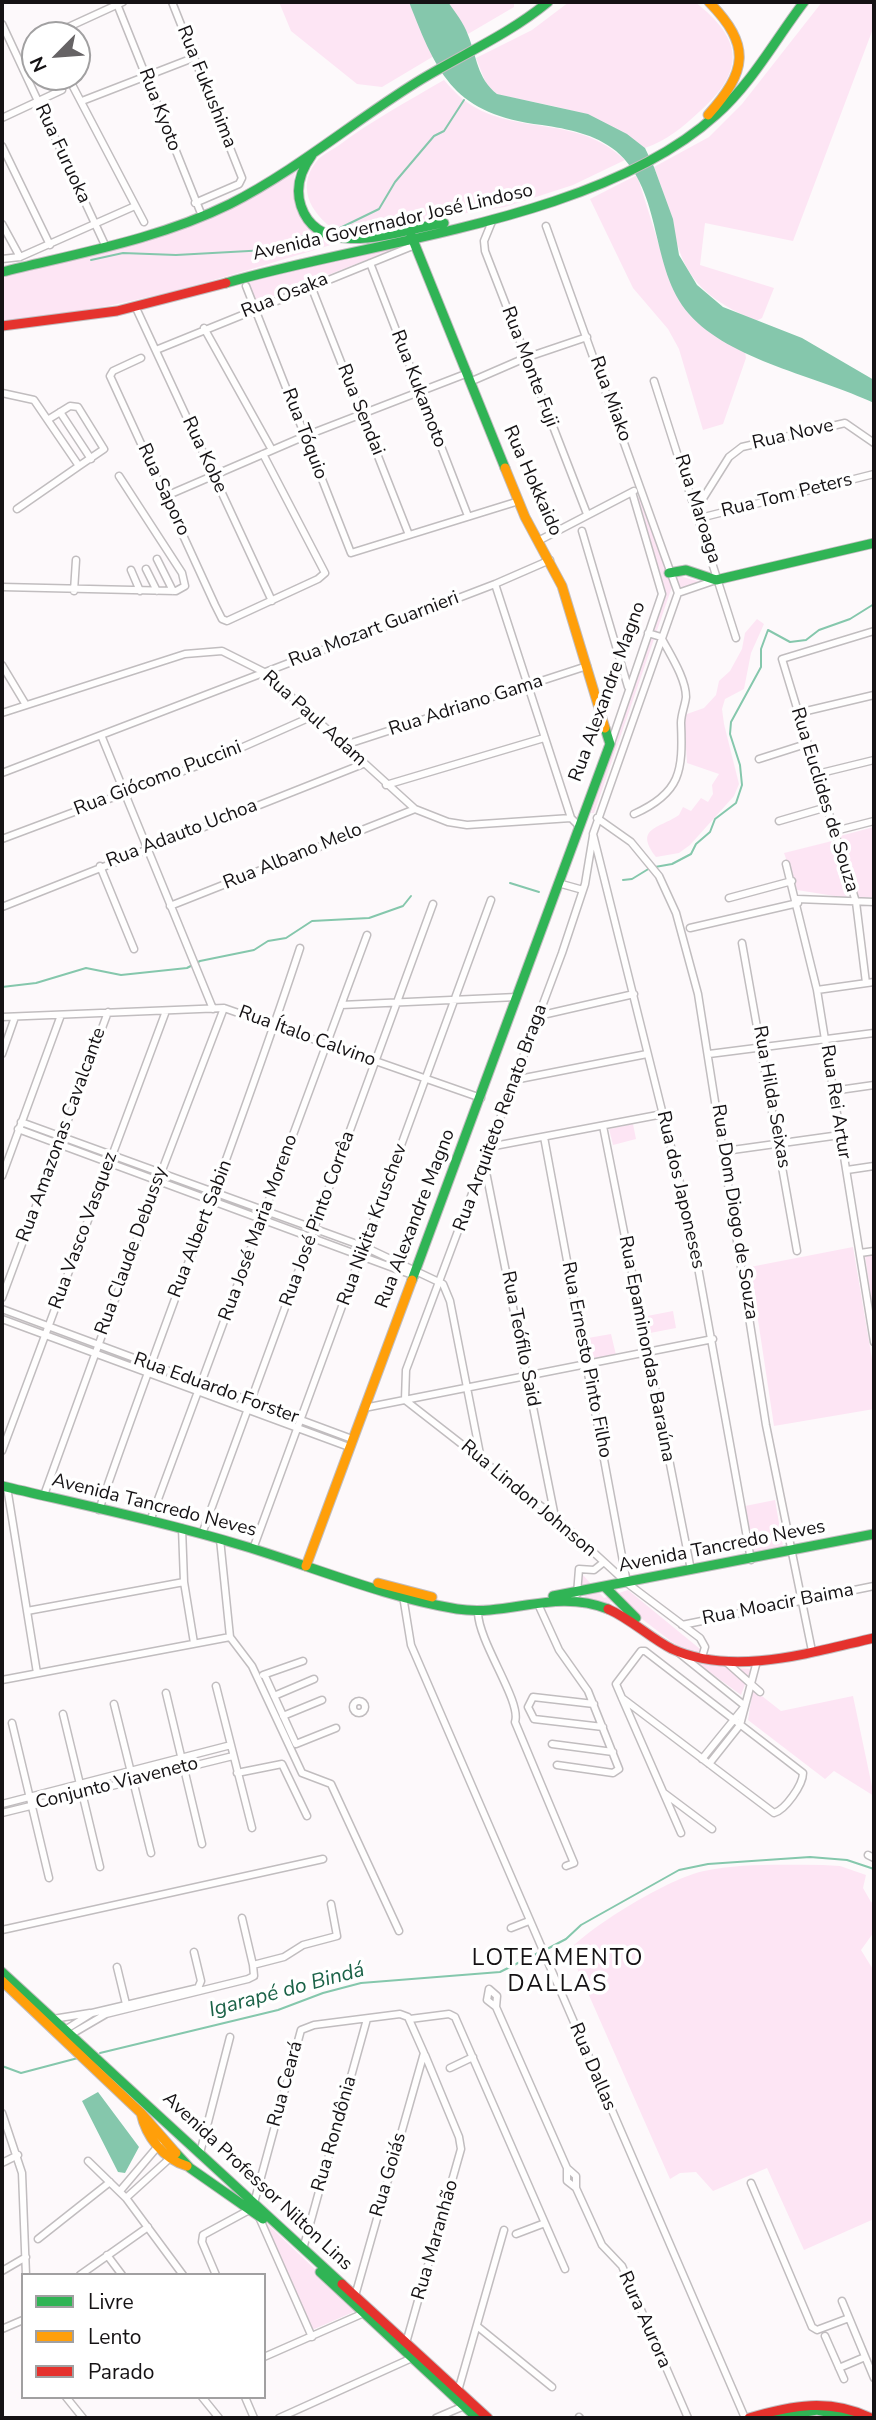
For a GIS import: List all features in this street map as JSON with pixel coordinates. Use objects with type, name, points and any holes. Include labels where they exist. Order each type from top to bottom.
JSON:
[{"type":"main road","points":[[2,272],[202,216],[320,148],[418,81],[527,19],[548,2]]},
{"type":"main road","points":[[685,138],[731,89],[742,59],[736,31],[709,2]]},
{"type":"main road","name":"Avenida Governador José Lindoso","points":[[2,327],[136,308],[243,276],[411,235],[493,219],[557,201],[662,153],[712,119],[748,82],[804,2]]},
{"type":"main road","points":[[320,148],[302,170],[299,198],[306,218],[323,234],[344,238],[443,223],[455,226]]},
{"type":"main road","name":"Rua Hokkaido","points":[[411,235],[519,501],[562,586],[610,744]]},
{"type":"main road","points":[[669,573],[685,569],[718,580],[874,543]]},
{"type":"main road","name":"Rua Alexandre Magno","points":[[303,1563],[416,1274],[610,744]]},
{"type":"main road","name":"Avenida Tancredo Neves","points":[[5,1486],[182,1528],[303,1563],[478,1607],[578,1596]]},
{"type":"main road","name":"Avenida Tancredo Neves","points":[[303,1563],[403,1596],[478,1613],[538,1604],[605,1587],[874,1534]]},
{"type":"main road","points":[[605,1587],[671,1648],[702,1657],[757,1661],[874,1638]]},
{"type":"main road","points":[[578,1596],[618,1612],[650,1631]]},
{"type":"main road","name":"Avenida Professor Nilton Lins","points":[[2,1972],[71,2035],[83,2051]]},
{"type":"main road","name":"Avenida Professor Nilton Lins","points":[[2,1981],[83,2051],[203,2180],[254,2209],[303,2249],[488,2418]]},
{"type":"main road","name":"Avenida Professor Nilton Lins","points":[[92,2060],[215,2166],[254,2209],[477,2418]]},
{"type":"main road","points":[[141,2113],[143,2125],[169,2159],[177,2165],[189,2167],[202,2154]]},
{"type":"main road","points":[[203,2180],[215,2166]]},
{"type":"main road","points":[[747,2418],[788,2406],[827,2404],[850,2409],[871,2418]]},
{"type":"main road","points":[[770,2418],[817,2410],[855,2418]]},
{"type":"street","name":"Rua Fukushima","points":[[172,2],[242,178],[239,184],[195,204]]},
{"type":"street","points":[[81,21],[120,3]]},
{"type":"street","name":"Rua Kyoto","points":[[120,3],[195,204],[202,216]]},
{"type":"street","name":"Rua Furuoka","points":[[2,24],[104,245]]},
{"type":"street","points":[[82,102],[193,58]]},
{"type":"street","points":[[2,118],[60,91]]},
{"type":"street","points":[[76,91],[144,222]]},
{"type":"street","points":[[2,146],[50,245]]},
{"type":"street","points":[[2,259],[20,257],[135,206]]},
{"type":"street","name":"Rua Monte Fuji","points":[[493,219],[484,241],[485,251],[587,513]]},
{"type":"street","points":[[2,224],[20,257]]},
{"type":"street","name":"Rua Miako","points":[[546,226],[642,487],[669,573]]},
{"type":"street","name":"Rua Osaka","points":[[156,350],[204,328],[415,245]]},
{"type":"street","name":"Rua Kukamoto","points":[[370,263],[468,516]]},
{"type":"street","name":"Rua Tóquio","points":[[246,286],[349,551],[359,553],[409,535]]},
{"type":"street","name":"Rua Sendai","points":[[311,286],[409,535]]},
{"type":"street","name":"Rua Kobe","points":[[136,308],[272,601]]},
{"type":"street","points":[[204,328],[272,450]]},
{"type":"street","points":[[166,496],[362,414],[587,337]]},
{"type":"street","name":"Rua Saporo","points":[[141,358],[113,371],[110,376],[222,619],[227,621],[272,601]]},
{"type":"street","name":"Rua Maroaga","points":[[654,381],[700,518],[736,638]]},
{"type":"street","points":[[2,394],[34,400],[79,467]]},
{"type":"street","points":[[17,509],[104,449],[78,407],[70,406],[49,419]]},
{"type":"street","points":[[60,412],[91,459]]},
{"type":"street","name":"Rua Nove","points":[[696,508],[729,457],[742,447],[845,423],[874,442]]},
{"type":"street","points":[[263,454],[325,569],[318,579],[272,601]]},
{"type":"street","name":"Rua Tom Peters","points":[[700,518],[874,474]]},
{"type":"street","points":[[2,587],[75,591],[181,589],[185,580],[119,476]]},
{"type":"street","points":[[538,541],[587,513],[642,487]]},
{"type":"street","name":"Rua Alexandre Magno","points":[[610,744],[662,591],[632,492]]},
{"type":"street","points":[[409,535],[519,501]]},
{"type":"street","points":[[582,531],[628,688]]},
{"type":"street","points":[[157,559],[173,591]]},
{"type":"street","points":[[75,591],[76,560]]},
{"type":"street","name":"Rua Mozart Guarnieri","points":[[2,773],[495,584],[550,560]]},
{"type":"street","points":[[146,569],[157,591]]},
{"type":"street","points":[[131,570],[140,591]]},
{"type":"street","points":[[593,834],[678,593],[669,573]]},
{"type":"street","points":[[678,593],[718,580]]},
{"type":"street","points":[[495,584],[571,818],[579,825]]},
{"type":"street","name":"Rua Euclides de Souza","points":[[866,983],[856,902],[782,659],[874,631]]},
{"type":"street","points":[[634,814],[660,799],[682,768],[681,721],[685,691],[661,637],[648,633]]},
{"type":"street","name":"Rua Paul Adam","points":[[2,712],[203,650],[233,654],[264,672],[415,809],[448,822],[467,825],[571,818]]},
{"type":"street","points":[[2,665],[26,705]]},
{"type":"street","name":"Rua Adriano Gama","points":[[345,745],[587,666]]},
{"type":"street","points":[[797,713],[874,695]]},
{"type":"street","name":"Rua Giócomo Puccini","points":[[2,839],[124,791],[218,758],[313,716]]},
{"type":"street","points":[[101,735],[193,966],[213,1009]]},
{"type":"street","points":[[386,785],[544,738]]},
{"type":"street","points":[[759,759],[806,744]]},
{"type":"street","points":[[817,774],[874,760]]},
{"type":"street","name":"Rua Adauto Uchoa","points":[[2,906],[363,764]]},
{"type":"street","points":[[779,821],[827,807]]},
{"type":"street","name":"Rua Albano Melo","points":[[170,906],[415,809]]},
{"type":"street","name":"Rua Dom Diogo de Souza","points":[[597,821],[621,833],[645,856],[659,876],[684,940],[709,1054],[766,1425],[812,1651]]},
{"type":"street","points":[[835,831],[874,821]]},
{"type":"street","name":"Rua Arquiteto Renato Braga","points":[[405,1400],[406,1370],[583,890],[593,834]]},
{"type":"street","name":"Rua dos Japoneses","points":[[593,834],[663,1114],[713,1339],[751,1560]]},
{"type":"street","name":"Rua Rei Artur","points":[[786,864],[817,990],[872,1315],[874,1342]]},
{"type":"street","points":[[100,866],[134,949]]},
{"type":"street","points":[[729,898],[792,881]]},
{"type":"street","points":[[558,883],[583,890]]},
{"type":"street","points":[[690,928],[797,901],[825,898],[874,902]]},
{"type":"street","name":"Rua Nikita Kruschev","points":[[253,1549],[491,900]]},
{"type":"street","name":"Rua José Pinto Corrêa","points":[[202,1534],[433,904]]},
{"type":"street","name":"Rua José Maria Moreno","points":[[150,1521],[367,935]]},
{"type":"street","name":"Rua Hilda Seixas","points":[[742,943],[763,1047],[797,1251]]},
{"type":"street","name":"Rua Albert Sabin","points":[[99,1510],[149,1365],[213,1202],[300,948]]},
{"type":"street","points":[[817,990],[874,982]]},
{"type":"street","points":[[538,1017],[634,994]]},
{"type":"street","points":[[341,1005],[519,997]]},
{"type":"street","name":"Rua Ítalo Calvino","points":[[2,1017],[224,1008],[481,1098]]},
{"type":"street","name":"Rua Claude Debussy","points":[[44,1495],[159,1177],[224,1008]]},
{"type":"street","name":"Rua Vasco Vasquez","points":[[2,1451],[166,1011]]},
{"type":"street","name":"Rua Amazonas Cavalcante","points":[[2,1298],[108,1012]]},
{"type":"street","points":[[2,1176],[61,1014]]},
{"type":"street","points":[[2,1054],[15,1017]]},
{"type":"street","points":[[709,1054],[874,1033]]},
{"type":"street","points":[[514,1080],[647,1054]]},
{"type":"street","points":[[832,1091],[874,1085]]},
{"type":"street","points":[[489,1147],[663,1114]]},
{"type":"street","points":[[19,1126],[365,1247],[416,1274]]},
{"type":"street","name":"Rua Epaminondas Baraúna","points":[[603,1126],[691,1570]]},
{"type":"street","points":[[725,1152],[840,1135]]},
{"type":"street","name":"Rua Ernesto Pinto Filho","points":[[544,1137],[627,1583]]},
{"type":"street","name":"Rua Teófilo Said","points":[[484,1161],[555,1517]]},
{"type":"street","points":[[847,1170],[874,1166]]},
{"type":"street","points":[[159,1177],[213,1202],[440,1282],[446,1287],[481,1459]]},
{"type":"street","points":[[860,1253],[874,1251]]},
{"type":"street","name":"Rua Eduardo Forster","points":[[2,1309],[48,1327],[146,1374],[247,1410],[299,1424]]},
{"type":"street","name":"Rua Eduardo Forster","points":[[2,1319],[45,1336],[96,1349],[201,1383],[350,1443]]},
{"type":"street","points":[[364,1408],[713,1339]]},
{"type":"street","name":"Rua Lindon Johnson","points":[[405,1400],[555,1517],[627,1583],[704,1642],[702,1657]]},
{"type":"street","points":[[5,1486],[37,1673]]},
{"type":"street","points":[[182,1528],[184,1582],[194,1643]]},
{"type":"street","points":[[220,1539],[230,1637],[243,1652],[256,1676],[293,1757],[305,1776],[323,1779],[331,1784],[399,1931]]},
{"type":"street","name":"Avenida Tancredo Neves","points":[[578,1596],[579,1569],[594,1570],[604,1562]]},
{"type":"street","points":[[27,1611],[184,1582]]},
{"type":"street","name":"Rua Moacir Baima","points":[[682,1625],[874,1586]]},
{"type":"street","name":"Rua Dallas","points":[[403,1596],[411,1645],[747,2418]]},
{"type":"street","points":[[538,1604],[559,1650],[583,1681],[619,1766],[613,1773],[557,1765]]},
{"type":"street","points":[[478,1613],[492,1657],[515,1707],[515,1723],[574,1863],[566,1866]]},
{"type":"street","points":[[2,1680],[230,1637]]},
{"type":"street","points":[[671,1648],[745,1706]]},
{"type":"street","points":[[622,1698],[774,1813],[781,1809],[802,1782],[802,1771],[645,1651],[638,1654],[617,1679],[622,1698],[681,1833]]},
{"type":"street","points":[[723,1659],[760,1692]]},
{"type":"street","points":[[256,1676],[265,1676],[303,1661]]},
{"type":"street","points":[[709,1764],[740,1724],[757,1661]]},
{"type":"street","points":[[265,1676],[296,1744],[336,1728]]},
{"type":"street","points":[[274,1696],[314,1679]]},
{"type":"street","points":[[216,1686],[252,1828]]},
{"type":"street","points":[[166,1693],[202,1844]]},
{"type":"street","points":[[594,1704],[533,1697],[528,1707],[534,1719],[603,1727]]},
{"type":"street","points":[[283,1716],[322,1700]]},
{"type":"street","points":[[114,1704],[151,1853]]},
{"type":"street","points":[[702,1759],[745,1706]]},
{"type":"street","points":[[63,1714],[100,1867]]},
{"type":"street","points":[[12,1723],[49,1878]]},
{"type":"street","points":[[552,1744],[613,1752]]},
{"type":"street","points":[[2,1804],[231,1745]]},
{"type":"street","name":"Conjunto Viaveneto","points":[[2,1814],[233,1756]]},
{"type":"street","points":[[237,1773],[282,1764],[307,1816]]},
{"type":"street","points":[[663,1792],[712,1829]]},
{"type":"street","points":[[2,1930],[323,1859]]},
{"type":"street","points":[[253,1965],[284,1957],[303,1945],[337,1936],[331,1904]]},
{"type":"street","points":[[71,2035],[115,2011],[254,1976],[242,1918]]},
{"type":"street","points":[[511,1928],[529,1921]]},
{"type":"street","points":[[53,2019],[92,2013],[198,1988],[201,1981],[194,1952]]},
{"type":"street","points":[[117,1967],[126,2004]]},
{"type":"street","name":"Rura Aurora","points":[[496,2007],[567,2168],[576,2176],[576,2188],[605,2250],[622,2266],[688,2418]]},
{"type":"street","points":[[71,2035],[92,2013]]},
{"type":"street","points":[[367,2019],[400,2014],[410,2020],[424,2053]]},
{"type":"street","points":[[410,2020],[453,2015],[565,2269]]},
{"type":"street","name":"Rua Ceará","points":[[254,2209],[301,2030],[314,2025],[367,2019]]},
{"type":"street","name":"Rua Rondônia","points":[[303,2249],[367,2019]]},
{"type":"street","points":[[202,2154],[230,2037]]},
{"type":"street","name":"Rua Maranhão","points":[[406,2343],[460,2156],[459,2137],[424,2053]]},
{"type":"street","name":"Rua Goiás","points":[[355,2296],[424,2053]]},
{"type":"street","points":[[450,2068],[473,2057]]},
{"type":"street","points":[[2,2113],[18,2155],[24,2191],[26,2273]]},
{"type":"street","points":[[120,2191],[159,2145]]},
{"type":"street","points":[[2,2163],[18,2155]]},
{"type":"street","points":[[126,2198],[169,2159]]},
{"type":"street","points":[[88,2161],[126,2198],[182,2273]]},
{"type":"street","points":[[145,2162],[146,2178]]},
{"type":"street","points":[[38,2239],[110,2182]]},
{"type":"street","points":[[751,2183],[812,2327],[817,2330],[849,2318]]},
{"type":"street","points":[[215,2273],[202,2242],[203,2235],[254,2209],[312,2337]]},
{"type":"street","points":[[516,2234],[545,2223]]},
{"type":"street","points":[[83,2273],[148,2227]]},
{"type":"street","points":[[458,2391],[503,2230]]},
{"type":"street","points":[[107,2255],[120,2273]]},
{"type":"street","points":[[2,2272],[26,2257]]},
{"type":"street","points":[[842,2301],[874,2378]]},
{"type":"street","points":[[266,2356],[364,2313]]},
{"type":"street","points":[[2,2329],[21,2321]]},
{"type":"street","points":[[477,2326],[552,2387]]},
{"type":"street","points":[[825,2336],[844,2379]]},
{"type":"street","points":[[839,2368],[865,2357]]},
{"type":"street","points":[[279,2418],[412,2358]]},
{"type":"street","points":[[68,2399],[83,2418]]},
{"type":"street","points":[[204,2399],[219,2418]]},
{"type":"street","points":[[246,2399],[254,2418]]},
{"type":"street","points":[[436,2418],[464,2406]]},
{"type":"street","points":[[817,2410],[833,2418]]},
{"type":"shaded area","points":[[279,2],[409,2],[434,56],[382,87],[357,84],[291,31]]},
{"type":"shaded area","points":[[409,2],[448,2],[466,31],[481,74],[497,94],[588,114],[627,134],[645,148],[673,219],[679,255],[697,285],[723,307],[802,338],[874,380],[874,403],[751,356],[706,330],[689,314],[676,295],[667,275],[642,187],[631,168],[616,151],[581,133],[512,120],[469,101],[441,71]]},
{"type":"shaded area","points":[[448,2],[514,2],[514,7],[468,34]]},
{"type":"shaded area","points":[[569,2],[695,2],[711,16],[730,42],[733,56],[725,83],[687,123],[645,148],[608,124],[591,117],[497,94],[487,86],[476,58],[532,30]]},
{"type":"shaded area","points":[[822,2],[874,2],[874,26],[793,241],[705,223],[700,265],[774,288],[762,318],[756,321],[727,306],[706,291],[692,276],[676,241],[654,167],[709,137],[742,104]]},
{"type":"shaded area","points":[[444,80],[465,101],[487,113],[587,136],[625,160],[573,185],[505,207],[339,233],[330,227],[315,211],[307,193],[310,172],[316,162],[377,120]]},
{"type":"shaded area","points":[[296,170],[294,194],[301,215],[315,232],[337,243],[213,280],[130,301],[88,310],[2,321],[2,278],[151,237],[243,202]]},
{"type":"shaded area","points":[[637,175],[670,280],[682,305],[709,331],[745,352],[746,358],[723,424],[703,430],[679,349],[668,329],[633,288],[590,199]]},
{"type":"shaded area","points":[[409,241],[255,304],[247,283]]},
{"type":"shaded area","points":[[641,496],[669,579],[673,581],[679,576],[705,583],[685,589],[673,584],[594,813],[591,813],[665,588],[636,499]]},
{"type":"shaded area","points":[[757,619],[764,624],[751,653],[744,689],[725,699],[722,709],[739,784],[734,796],[690,845],[679,853],[656,857],[647,840],[651,830],[679,815],[683,807],[691,811],[701,798],[708,802],[713,794],[712,785],[719,774],[687,763],[684,715],[704,708],[716,695],[719,681],[730,671],[742,649],[745,633]]},
{"type":"shaded area","points":[[874,827],[874,897],[858,898],[840,836]]},
{"type":"shaded area","points":[[832,841],[847,898],[797,890],[784,853]]},
{"type":"shaded area","points":[[633,1124],[636,1139],[613,1145],[609,1129]]},
{"type":"shaded area","points":[[853,1247],[874,1371],[874,1409],[774,1426],[750,1267]]},
{"type":"shaded area","points":[[874,1255],[874,1311],[873,1311],[865,1256]]},
{"type":"shaded area","points":[[673,1311],[676,1328],[650,1333],[647,1316]]},
{"type":"shaded area","points":[[611,1334],[616,1355],[593,1360],[588,1338]]},
{"type":"shaded area","points":[[775,1500],[784,1552],[755,1558],[745,1506]]},
{"type":"shaded area","points":[[582,1574],[604,1598],[628,1590],[722,1667],[751,1669],[741,1695],[697,1663],[696,1656],[672,1642],[616,1599],[606,1605],[586,1599],[579,1585]]},
{"type":"shaded area","points":[[753,1689],[781,1711],[853,1696],[874,1796],[834,1771],[825,1779],[748,1720]]},
{"type":"shaded area","points":[[840,1866],[866,1875],[863,1888],[874,1903],[874,1932],[861,1950],[874,1971],[874,2219],[804,2250],[767,2168],[713,2191],[696,2172],[680,2173],[670,2179],[569,1950],[595,1928],[632,1904],[689,1875],[733,1867]]},
{"type":"shaded area","points":[[98,2092],[139,2147],[125,2173],[118,2172],[82,2101]]},
{"type":"shaded area","points":[[260,2217],[358,2310],[312,2330]]},
{"type":"waterway","points":[[322,228],[340,228],[379,209],[395,182],[434,136],[444,131],[464,100]]},
{"type":"waterway","points":[[91,260],[123,253],[176,255],[267,250],[304,236]]},
{"type":"waterway","points":[[655,867],[672,864],[691,854],[696,844],[710,832],[715,819],[736,803],[742,785],[740,765],[730,734],[731,722],[761,667],[761,649],[768,630],[790,642],[806,640],[819,630],[850,619],[874,604]]},
{"type":"waterway","points":[[623,880],[632,879],[650,868]]},
{"type":"waterway","points":[[510,883],[539,892]]},
{"type":"waterway","points":[[2,987],[36,983],[86,968],[121,975],[187,968],[200,961],[254,950],[268,941],[286,938],[312,921],[369,918],[403,906],[411,896]]},
{"type":"waterway","name":"Igarapé do Bindá","points":[[547,1949],[566,1939],[581,1925],[679,1870],[708,1864],[810,1857],[847,1860],[874,1869]]},
{"type":"waterway","name":"Igarapé do Bindá","points":[[100,2053],[278,2010],[323,1993],[361,1983],[500,1972],[542,1951]]},
{"type":"waterway","name":"Igarapé do Bindá","points":[[2,2066],[21,2073],[78,2058]]},
{"type":"traffic: fast","points":[[2,272],[147,236],[230,204],[302,161],[417,82],[501,35],[548,2]]},
{"type":"traffic: fast","points":[[226,283],[483,222],[549,203],[611,179],[668,151],[716,115],[752,75],[804,2]]},
{"type":"traffic: fast","points":[[312,155],[300,179],[299,199],[311,223],[325,234],[364,238],[444,223]]},
{"type":"traffic: fast","points":[[411,235],[505,468]]},
{"type":"traffic: fast","points":[[669,573],[686,570],[716,580],[874,543]]},
{"type":"traffic: fast","points":[[412,1280],[610,744],[605,728]]},
{"type":"traffic: fast","points":[[2,1486],[214,1537],[430,1604],[476,1610],[569,1601],[608,1609]]},
{"type":"traffic: fast","points":[[553,1596],[874,1534]]},
{"type":"traffic: fast","points":[[605,1587],[636,1618]]},
{"type":"traffic: fast","points":[[2,1972],[342,2284]]},
{"type":"traffic: fast","points":[[176,2153],[190,2168],[263,2219]]},
{"type":"traffic: fast","points":[[320,2272],[477,2418]]},
{"type":"traffic: fast","points":[[770,2418],[817,2410],[855,2418]]},
{"type":"traffic: slow","points":[[708,115],[731,85],[739,58],[738,45],[732,32],[709,2]]},
{"type":"traffic: slow","points":[[505,468],[525,517],[562,586],[605,728]]},
{"type":"traffic: slow","points":[[306,1566],[412,1280]]},
{"type":"traffic: slow","points":[[378,1583],[432,1597]]},
{"type":"traffic: slow","points":[[2,1981],[141,2113],[176,2153]]},
{"type":"traffic: slow","points":[[141,2113],[143,2122],[157,2146],[170,2158],[187,2166]]},
{"type":"traffic: jam","points":[[2,326],[117,311],[226,283]]},
{"type":"traffic: jam","points":[[608,1609],[672,1649],[721,1661],[773,1659],[874,1638]]},
{"type":"traffic: jam","points":[[342,2284],[488,2418]]},
{"type":"traffic: jam","points":[[749,2418],[811,2406],[841,2408],[871,2418]]},
{"type":"district","name":"LOTEAMENTO DALLAS","points":[[558,1972]]}]
